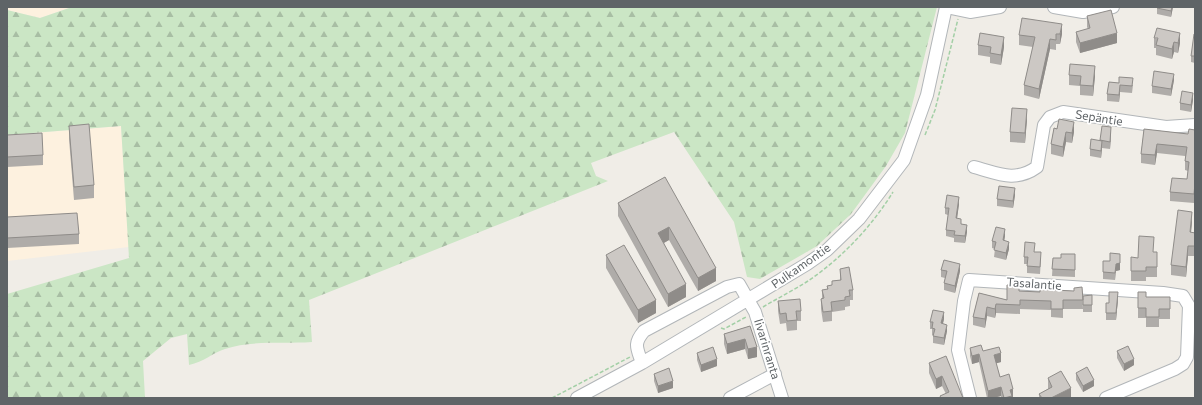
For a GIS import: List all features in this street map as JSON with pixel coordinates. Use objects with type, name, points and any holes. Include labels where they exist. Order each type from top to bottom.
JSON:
[{"type":"street","points":[[946,7],[970,12],[986,11],[1000,7]]},
{"type":"street","name":"Pulkamontie","points":[[577,398],[642,363],[749,300],[827,250],[859,219],[904,160],[927,95],[946,7]]},
{"type":"street","points":[[1054,7],[1083,12],[1113,7]]},
{"type":"street","name":"Sepäntie","points":[[974,167],[1002,175],[1015,176],[1028,174],[1037,166],[1044,126],[1050,117],[1063,112],[1166,127],[1195,125]]},
{"type":"street","name":"Tasalantie","points":[[970,398],[958,350],[964,301],[969,280],[1163,293],[1183,296],[1188,306],[1192,331],[1187,357],[1183,364],[1175,369],[1106,398]]},
{"type":"street","name":"Iivarinranta","points":[[642,363],[636,346],[639,337],[644,331],[727,287],[739,284],[755,312],[782,398]]},
{"type":"street","points":[[730,398],[775,374]]},
{"type":"shaded area","points":[[7,7],[72,7],[40,18],[7,10]]},
{"type":"shaded area","points":[[121,126],[129,247],[7,261],[7,135]]},
{"type":"green space","points":[[72,7],[937,7],[905,133],[886,166],[851,214],[817,246],[760,279],[747,277],[734,222],[674,132],[591,163],[596,176],[608,181],[309,300],[312,342],[257,343],[235,346],[189,365],[187,334],[171,338],[143,361],[145,398],[7,398],[7,294],[129,258],[121,126],[7,135],[7,10],[40,18]]},
{"type":"building","points":[[1157,7],[1172,7],[1171,11]]},
{"type":"building","points":[[1111,10],[1117,33],[1080,43],[1076,32],[1090,28],[1087,16]]},
{"type":"building","points":[[1022,18],[1062,24],[1060,34],[1056,34],[1056,40],[1050,39],[1039,89],[1024,85],[1035,37],[1019,35]]},
{"type":"building","points":[[1157,28],[1180,33],[1178,43],[1174,42],[1172,49],[1156,45],[1158,38],[1154,38]]},
{"type":"building","points":[[980,33],[1004,37],[1001,55],[990,53],[991,47],[978,45]]},
{"type":"building","points":[[1194,34],[1195,56],[1191,56]]},
{"type":"building","points":[[1070,64],[1095,66],[1093,86],[1080,85],[1081,76],[1069,75]]},
{"type":"building","points":[[1154,71],[1174,74],[1171,89],[1152,86]]},
{"type":"building","points":[[1119,77],[1133,78],[1132,86],[1120,85],[1119,95],[1107,94],[1109,82],[1119,83]]},
{"type":"building","points":[[1182,91],[1193,93],[1191,105],[1180,103]]},
{"type":"building","points":[[1012,108],[1027,109],[1025,133],[1010,132]]},
{"type":"building","points":[[1059,119],[1074,122],[1072,133],[1066,132],[1063,147],[1051,144],[1054,128],[1057,129]]},
{"type":"building","points":[[89,124],[94,185],[74,187],[69,126]]},
{"type":"building","points":[[1102,126],[1111,127],[1110,142],[1100,140]]},
{"type":"building","points":[[1144,129],[1188,134],[1189,129],[1195,130],[1194,194],[1170,192],[1172,178],[1187,179],[1189,162],[1185,161],[1187,147],[1157,144],[1155,155],[1141,154]]},
{"type":"building","points":[[42,133],[43,155],[7,157],[7,135]]},
{"type":"building","points":[[1091,139],[1102,141],[1101,151],[1090,149]]},
{"type":"building","points":[[665,177],[716,268],[698,278],[669,227],[658,233],[686,284],[668,294],[618,203]]},
{"type":"building","points":[[999,186],[1015,188],[1013,201],[997,199]]},
{"type":"building","points":[[947,195],[959,197],[956,218],[961,219],[961,224],[967,225],[965,236],[954,235],[955,231],[946,230],[949,208],[945,208]]},
{"type":"building","points":[[1178,210],[1192,212],[1190,232],[1195,233],[1195,246],[1188,246],[1186,267],[1171,265]]},
{"type":"building","points":[[77,213],[79,234],[7,238],[7,217]]},
{"type":"building","points":[[996,227],[1005,229],[1003,240],[1009,242],[1006,253],[994,250],[996,242],[992,241]]},
{"type":"building","points":[[1139,236],[1154,237],[1153,252],[1157,252],[1157,267],[1146,267],[1146,271],[1131,271],[1131,257],[1138,258]]},
{"type":"building","points":[[1025,242],[1035,243],[1034,252],[1041,252],[1040,267],[1027,266],[1028,257],[1024,257]]},
{"type":"building","points":[[624,245],[656,300],[638,310],[606,255]]},
{"type":"building","points":[[1110,253],[1120,254],[1120,263],[1116,264],[1115,273],[1103,272],[1103,261],[1110,261]]},
{"type":"building","points":[[1061,254],[1075,254],[1075,270],[1052,269],[1053,258],[1061,258]]},
{"type":"building","points":[[944,260],[960,264],[955,286],[944,283],[947,271],[941,270]]},
{"type":"building","points":[[849,267],[853,290],[849,290],[850,296],[845,297],[845,300],[831,302],[832,311],[823,312],[821,299],[824,298],[822,290],[828,289],[827,286],[832,285],[832,281],[841,280],[840,269]]},
{"type":"building","points":[[1007,285],[1019,286],[1019,291],[1040,292],[1040,286],[1054,286],[1054,290],[1074,291],[1074,288],[1082,287],[1083,300],[1063,300],[1063,309],[1051,309],[1051,301],[1020,300],[1020,305],[996,304],[995,309],[987,307],[985,319],[973,317],[979,293],[1007,300]]},
{"type":"building","points":[[1109,292],[1118,292],[1116,313],[1106,313],[1106,303],[1109,303]]},
{"type":"building","points":[[1138,292],[1146,292],[1146,297],[1170,297],[1170,309],[1159,309],[1159,317],[1146,317],[1146,308],[1138,308]]},
{"type":"building","points":[[1092,295],[1092,305],[1083,305],[1083,296]]},
{"type":"building","points":[[800,299],[801,311],[796,311],[797,320],[787,321],[786,313],[780,314],[778,301]]},
{"type":"building","points":[[933,310],[944,312],[941,323],[947,325],[944,338],[933,336],[935,329],[932,328],[933,322],[930,322]]},
{"type":"building","points":[[750,326],[757,347],[748,349],[745,339],[727,344],[724,334]]},
{"type":"building","points":[[981,345],[983,351],[999,347],[1001,353],[994,355],[1000,377],[1009,374],[1013,389],[1010,390],[1012,396],[1004,398],[1001,387],[988,391],[979,354],[972,356],[970,348]]},
{"type":"building","points":[[1128,346],[1134,359],[1124,364],[1117,351]]},
{"type":"building","points":[[713,347],[717,359],[701,365],[697,353]]},
{"type":"building","points":[[946,356],[963,398],[941,398],[940,396],[949,392],[942,376],[936,379],[929,363]]},
{"type":"building","points":[[1087,367],[1094,380],[1083,386],[1076,373]]},
{"type":"building","points":[[669,368],[673,381],[658,386],[654,374]]},
{"type":"building","points":[[1061,371],[1071,388],[1051,398],[1042,398],[1039,394],[1052,387],[1048,378]]}]
